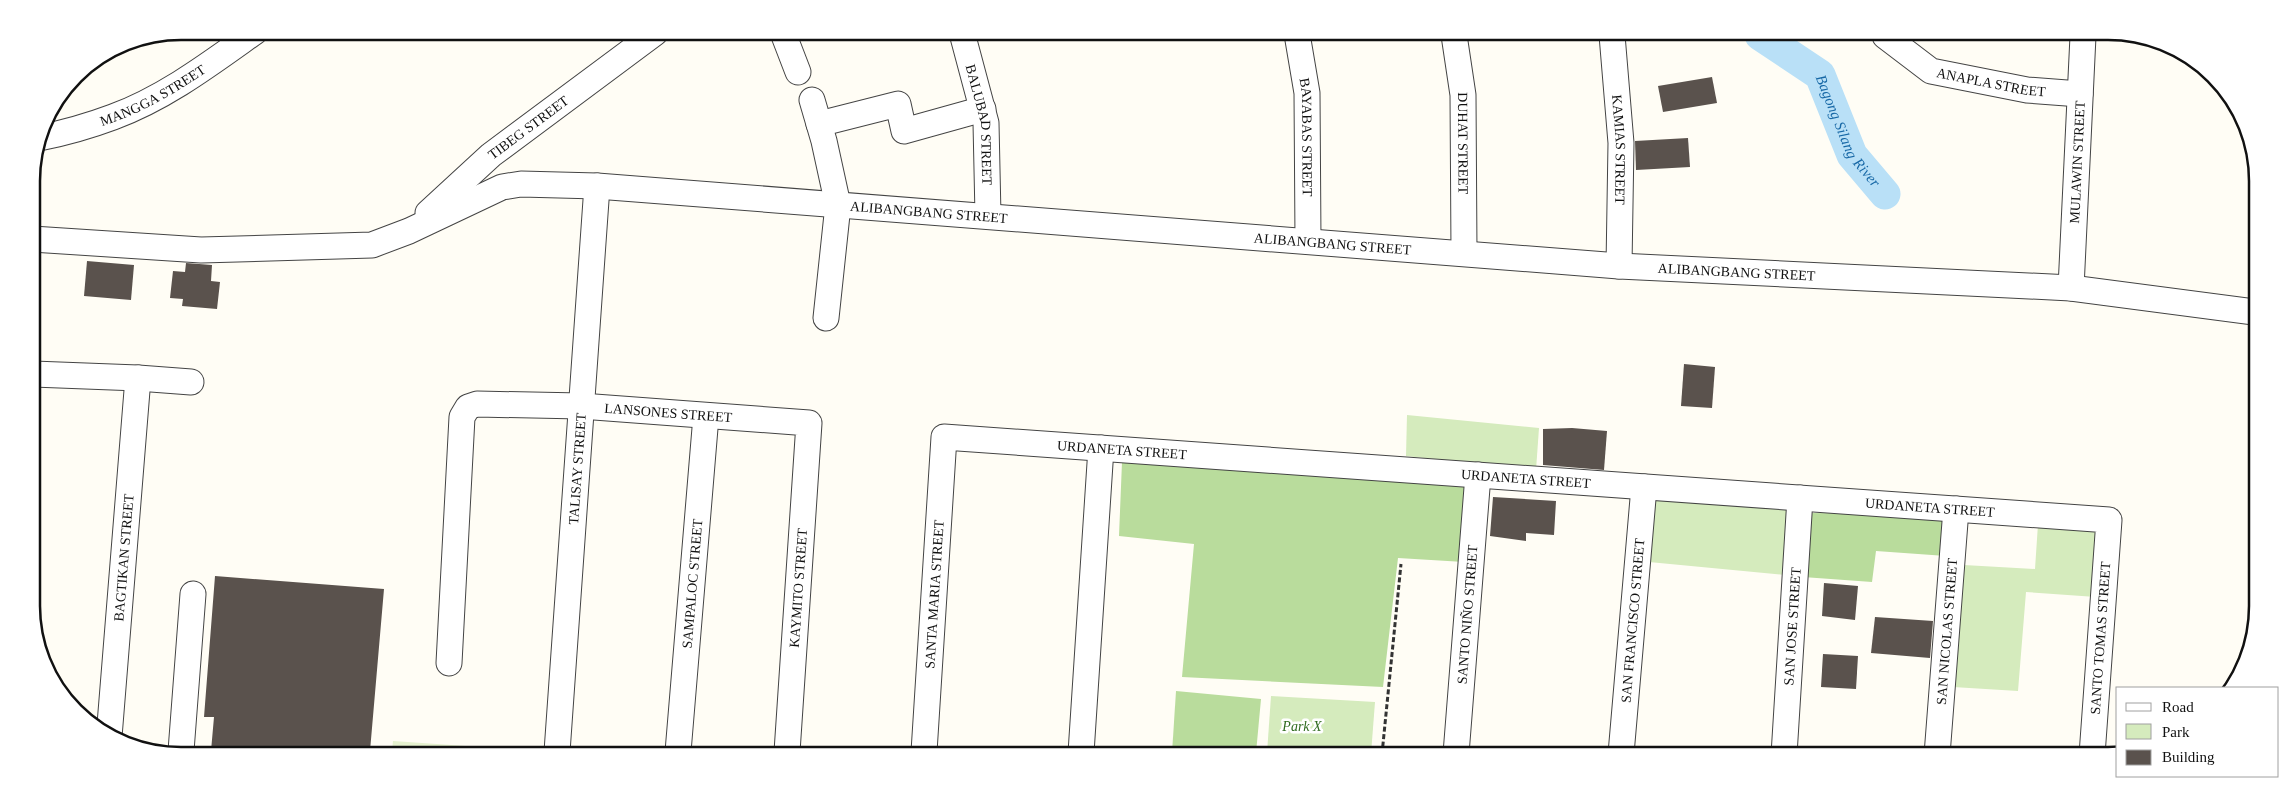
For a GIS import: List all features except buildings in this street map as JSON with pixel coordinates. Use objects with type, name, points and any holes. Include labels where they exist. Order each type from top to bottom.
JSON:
[{"type":"street","name":"MANGGA STREET","points":[[48,136],[114,117],[195,74],[244,40]]},
{"type":"street","name":"TIBEG STREET","points":[[409,231],[491,155],[644,40]]},
{"type":"street","points":[[786,40],[798,72]]},
{"type":"street","name":"BALUBAD STREET","points":[[964,40],[986,123],[988,216]]},
{"type":"street","name":"BAYABAS STREET","points":[[1298,40],[1307,93],[1308,241]]},
{"type":"street","name":"DUHAT STREET","points":[[1455,40],[1464,95],[1464,253]]},
{"type":"street","name":"KAMIAS STREET","points":[[1612,40],[1621,143],[1619,266]]},
{"type":"street","name":"ANAPLA STREET","points":[[1890,40],[1931,71],[2027,90],[2080,94]]},
{"type":"street","name":"MULAWIN STREET","points":[[2071,288],[2083,40]]},
{"type":"street","points":[[812,100],[838,204],[826,318]]},
{"type":"street","points":[[819,124],[898,104],[904,132],[983,109]]},
{"type":"street","name":"ALIBANGBANG STREET","points":[[40,240],[201,250],[372,245],[409,231],[502,187],[521,184],[597,186],[1619,266],[2071,288],[2249,311]]},
{"type":"street","name":"TALISAY STREET","points":[[557,747],[597,186]]},
{"type":"street","points":[[40,374],[191,382]]},
{"type":"street","name":"BAGTIKAN STREET","points":[[110,727],[138,378]]},
{"type":"street","name":"LANSONES STREET","points":[[449,663],[462,417],[468,407],[477,404],[581,406],[808,423]]},
{"type":"street","name":"SAMPALOC STREET","points":[[678,747],[706,416]]},
{"type":"street","name":"KAYMITO STREET","points":[[787,747],[808,423]]},
{"type":"street","name":"URDANETA STREET","points":[[944,437],[2108,520]]},
{"type":"street","name":"SANTA MARIA STREET","points":[[924,747],[944,437]]},
{"type":"street","points":[[1081,747],[1101,448]]},
{"type":"street","name":"SANTO NIÑO STREET","points":[[1457,747],[1478,475]]},
{"type":"street","name":"SAN FRANCISCO STREET","points":[[1621,747],[1644,487]]},
{"type":"street","name":"SAN JOSE STREET","points":[[1784,747],[1800,498]]},
{"type":"street","name":"SAN NICOLAS STREET","points":[[1938,747],[1956,509]]},
{"type":"street","name":"SANTO TOMAS STREET","points":[[2093,747],[2108,520]]},
{"type":"street","points":[[181,747],[193,594]]},
{"type":"path","points":[[1383,747],[1401,564]]},
{"type":"green space","points":[[1407,415],[1539,428],[1536,470],[1406,456]]},
{"type":"green space","points":[[1122,462],[1472,482],[1464,562],[1398,558],[1383,687],[1182,677],[1194,544],[1119,536]]},
{"type":"green space","points":[[1650,495],[1789,506],[1785,575],[1649,562]]},
{"type":"green space","points":[[1807,513],[1950,514],[1946,556],[1876,551],[1872,582],[1803,577]]},
{"type":"green space","points":[[2038,524],[2102,525],[2096,597],[2026,592],[2018,691],[1953,687],[1964,565],[2035,569]]},
{"type":"green space","points":[[1176,691],[1261,699],[1257,747],[1172,747]]},
{"type":"green space","name":"Park X","points":[[1271,696],[1375,702],[1372,747],[1267,747]]},
{"type":"green space","points":[[393,741],[466,746],[466,747],[392,747]]},
{"type":"waterway","name":"Bagong Silang River","points":[[1768,40],[1820,75],[1852,155],[1885,194]]}]
